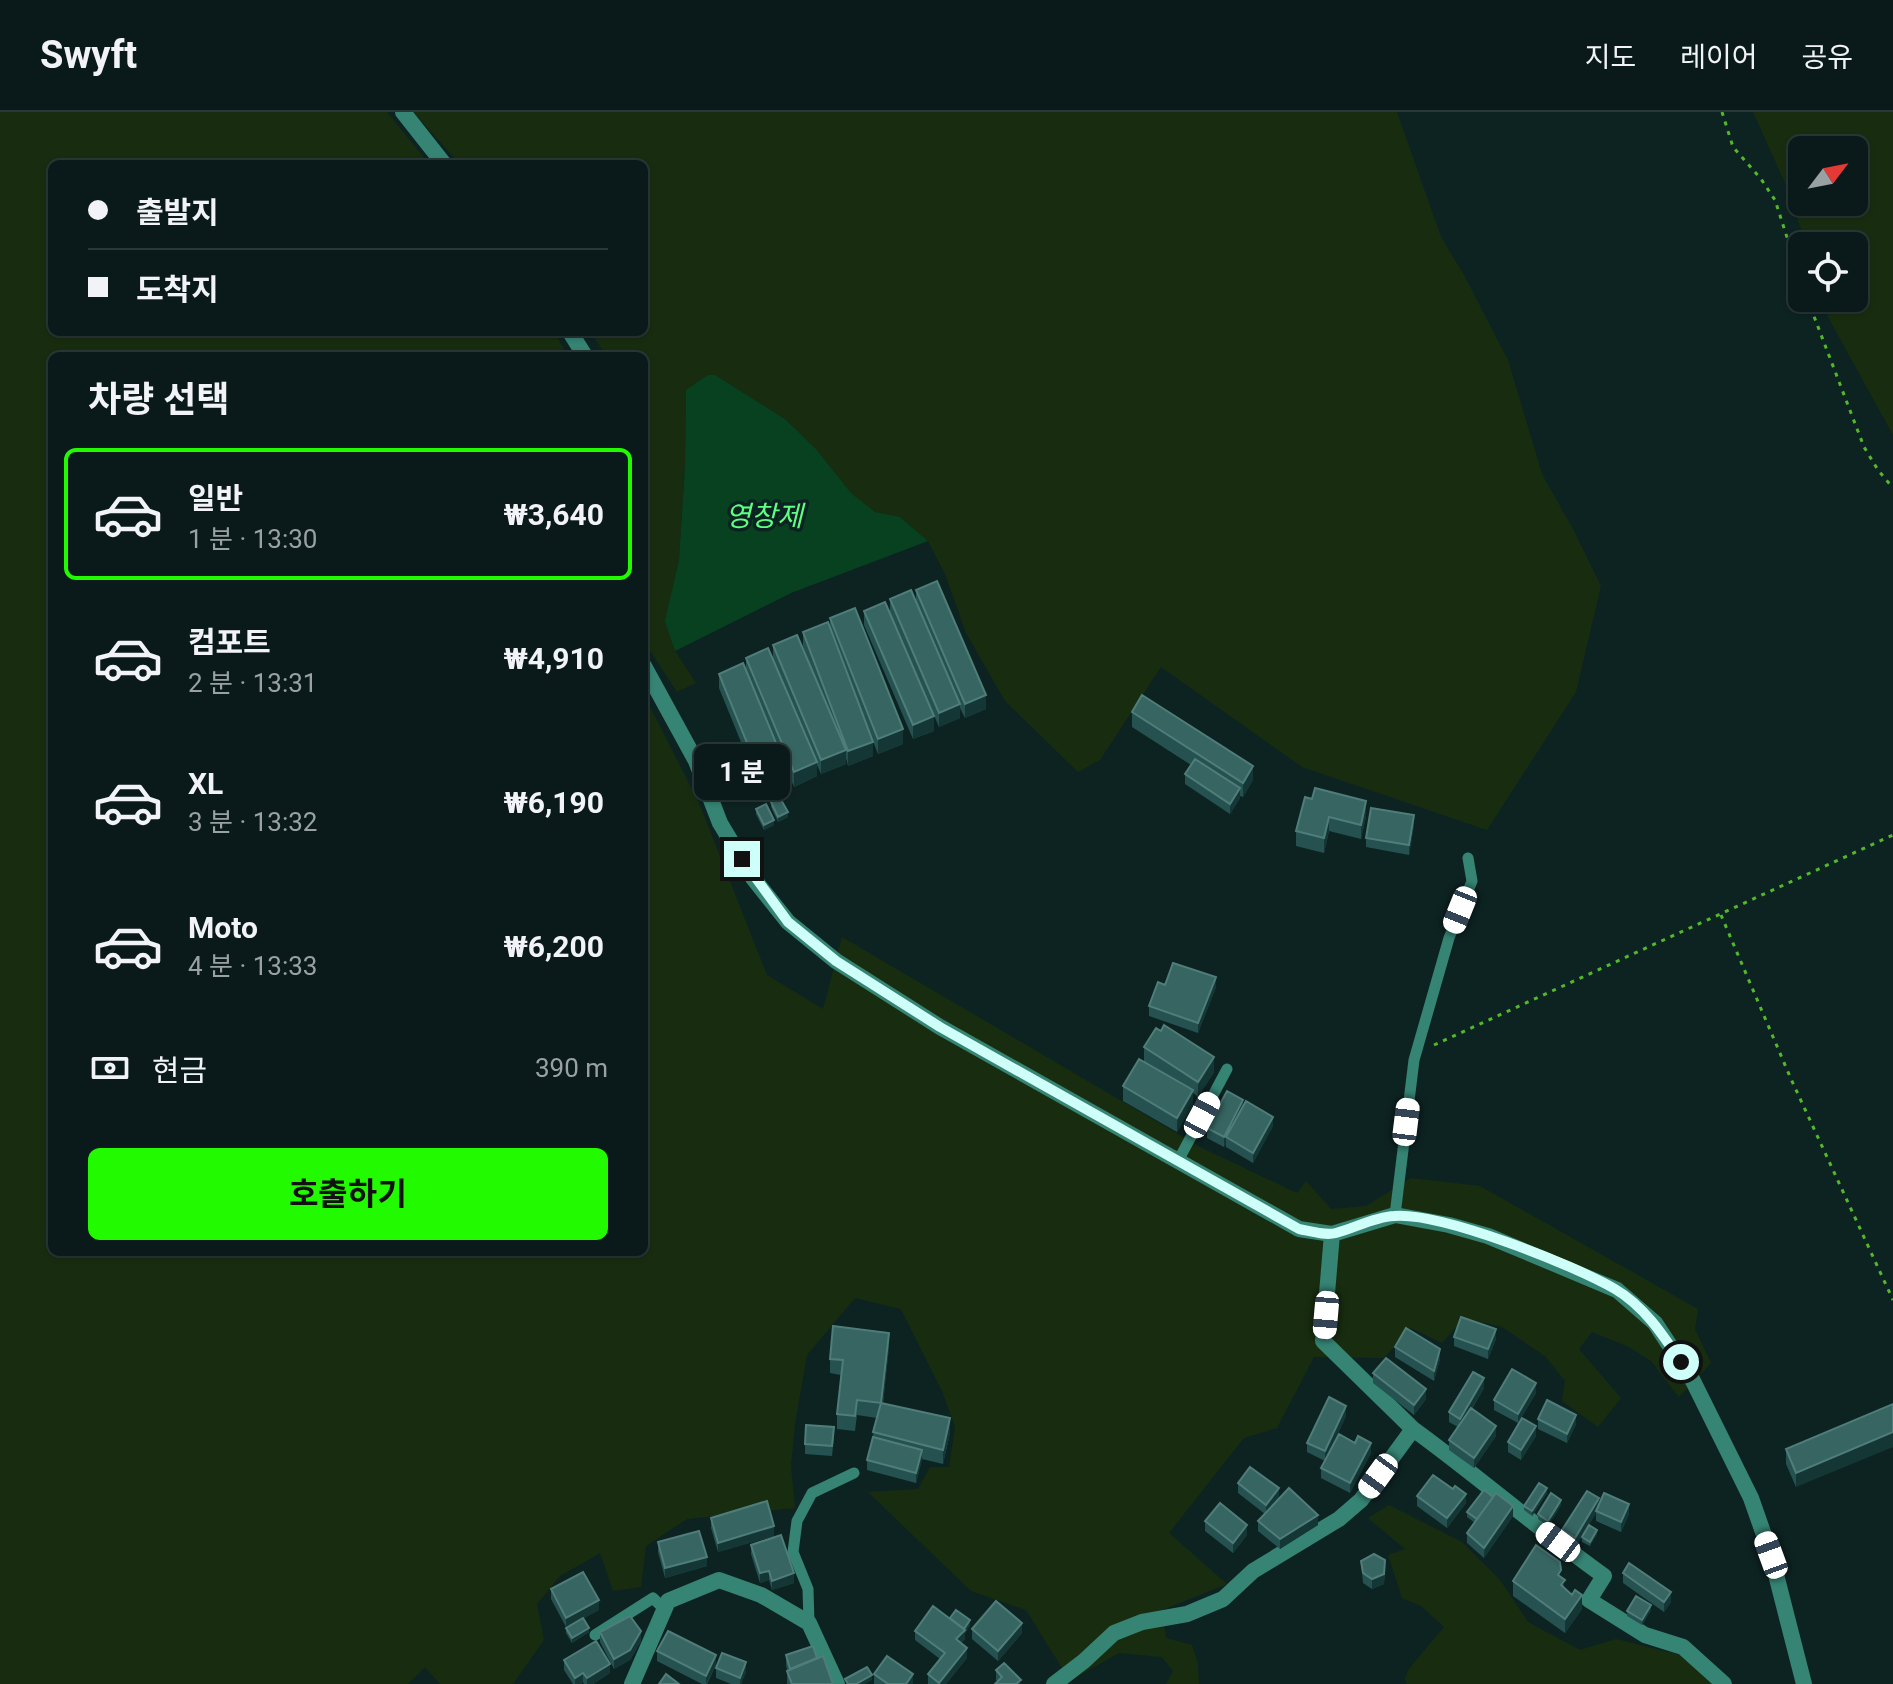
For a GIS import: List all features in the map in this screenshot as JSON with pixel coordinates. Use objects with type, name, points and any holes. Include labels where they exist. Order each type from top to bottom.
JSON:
[{"type":"street","points":[[403,112],[441,160]]},
{"type":"street","points":[[648,673],[696,761],[720,823],[753,878],[788,922],[836,961],[940,1027],[1299,1229],[1332,1234],[1395,1215],[1449,1225],[1488,1236],[1617,1290],[1655,1323],[1693,1381],[1751,1498],[1771,1555],[1804,1684]]},
{"type":"street","points":[[1332,1234],[1323,1341],[1413,1429],[1485,1481],[1524,1517],[1604,1576],[1589,1600],[1645,1635],[1683,1647],[1724,1684]]},
{"type":"street","points":[[1054,1684],[1114,1633],[1142,1622],[1187,1614],[1223,1599],[1253,1571],[1339,1519],[1361,1500],[1413,1429]]},
{"type":"street","points":[[632,1684],[668,1601],[719,1580],[761,1595],[809,1623],[837,1684]]},
{"type":"lane","points":[[1395,1215],[1416,1053],[1449,938],[1472,881],[1468,858]]},
{"type":"lane","points":[[1178,1161],[1227,1069]]},
{"type":"lane","points":[[809,1623],[808,1589],[793,1552],[797,1521],[812,1493],[854,1473]]},
{"type":"lane","points":[[595,1635],[653,1598],[664,1609]]},
{"type":"path","points":[[1722,112],[1733,147],[1775,200],[1788,240]]},
{"type":"path","points":[[1812,312],[1864,447],[1893,488]]},
{"type":"path","points":[[1416,1053],[1893,835]]},
{"type":"path","points":[[1721,915],[1791,1079],[1893,1300]]},
{"type":"shaded area","points":[[0,112],[387,112],[426,160],[48,160],[48,336],[556,336],[566,352],[48,352],[48,1256],[648,1256],[648,703],[699,803],[767,975],[823,1009],[842,937],[1200,1147],[1297,1193],[1306,1181],[1331,1209],[1366,1206],[1411,1178],[1480,1186],[1698,1309],[1695,1329],[1711,1363],[1679,1397],[1651,1361],[1629,1347],[1592,1332],[1579,1349],[1621,1398],[1598,1427],[1562,1401],[1565,1381],[1546,1357],[1502,1327],[1464,1318],[1442,1343],[1411,1328],[1384,1358],[1314,1357],[1277,1428],[1244,1438],[1169,1533],[1227,1584],[1162,1610],[1166,1638],[1192,1645],[1198,1664],[1199,1684],[1166,1684],[1173,1671],[1162,1657],[1119,1653],[1070,1681],[1026,1610],[971,1591],[868,1492],[918,1489],[930,1467],[949,1467],[955,1427],[942,1391],[901,1309],[855,1298],[807,1355],[791,1466],[795,1508],[687,1519],[646,1546],[641,1587],[613,1591],[600,1553],[560,1576],[537,1604],[544,1640],[513,1684],[440,1684],[425,1667],[408,1684],[0,1684]]},
{"type":"shaded area","points":[[413,112],[1397,112],[1441,237],[1508,360],[1542,474],[1601,586],[1576,692],[1487,830],[1302,767],[1161,667],[1100,760],[1078,772],[1005,701],[966,633],[945,574],[928,541],[900,517],[875,512],[851,493],[816,449],[785,419],[715,375],[686,391],[679,560],[666,621],[675,651],[696,683],[677,692],[648,646],[648,352],[604,352],[594,336],[648,336],[648,160],[456,160]]},
{"type":"shaded area","points":[[1753,112],[1893,112],[1893,435],[1826,312],[1868,312],[1868,232],[1802,232],[1797,216],[1868,216],[1868,136],[1788,136],[1788,190]]},
{"type":"shaded area","points":[[1389,1505],[1462,1542],[1500,1580],[1528,1622],[1580,1650],[1616,1639],[1681,1655],[1712,1684],[1407,1684],[1408,1670],[1444,1627],[1421,1606],[1402,1598],[1388,1555],[1405,1549],[1368,1518]]},
{"type":"water","name":"영창제","points":[[708,375],[715,375],[785,419],[816,449],[851,493],[875,512],[900,517],[928,541],[791,593],[675,651],[665,621],[679,560],[686,390]]},
{"type":"building","points":[[937,581],[986,695],[965,704],[916,590]]},
{"type":"building","points":[[911,590],[960,704],[939,713],[890,599]]},
{"type":"building","points":[[885,602],[934,716],[913,725],[864,611]]},
{"type":"building","points":[[855,608],[903,729],[878,739],[830,618]]},
{"type":"building","points":[[828,622],[873,742],[848,751],[803,632]]},
{"type":"building","points":[[797,635],[846,750],[821,760],[773,645]]},
{"type":"building","points":[[768,648],[817,762],[794,772],[746,658]]},
{"type":"building","points":[[743,663],[790,777],[765,787],[719,674]]},
{"type":"building","points":[[1142,695],[1253,766],[1243,783],[1132,712]]},
{"type":"building","points":[[1195,759],[1240,788],[1230,804],[1185,774]]},
{"type":"building","points":[[1315,788],[1366,801],[1361,825],[1329,817],[1324,838],[1296,831],[1305,797],[1312,799]]},
{"type":"building","points":[[780,798],[788,812],[778,817],[771,802]]},
{"type":"building","points":[[766,804],[774,820],[764,825],[756,809]]},
{"type":"building","points":[[1371,808],[1414,815],[1409,845],[1366,838]]},
{"type":"building","points":[[1173,963],[1216,977],[1198,1023],[1149,1006],[1158,982],[1165,985]]},
{"type":"building","points":[[1164,1025],[1214,1057],[1198,1082],[1144,1047],[1156,1028],[1161,1031]]},
{"type":"building","points":[[1139,1059],[1193,1090],[1177,1118],[1123,1086]]},
{"type":"building","points":[[1227,1091],[1243,1100],[1224,1137],[1207,1128]]},
{"type":"building","points":[[1246,1101],[1273,1117],[1253,1153],[1226,1137]]},
{"type":"building","points":[[1461,1317],[1496,1329],[1488,1349],[1454,1337]]},
{"type":"building","points":[[833,1326],[889,1333],[881,1403],[857,1400],[855,1416],[837,1414],[843,1360],[830,1359]]},
{"type":"building","points":[[1406,1328],[1440,1349],[1434,1371],[1395,1347]]},
{"type":"building","points":[[1386,1358],[1426,1389],[1414,1405],[1373,1373]]},
{"type":"building","points":[[1512,1369],[1536,1383],[1518,1414],[1494,1400]]},
{"type":"building","points":[[1473,1372],[1484,1378],[1460,1419],[1449,1412]]},
{"type":"building","points":[[1329,1397],[1346,1406],[1325,1451],[1307,1443]]},
{"type":"building","points":[[1547,1400],[1576,1415],[1567,1434],[1538,1419]]},
{"type":"building","points":[[881,1403],[950,1418],[943,1450],[873,1432]]},
{"type":"building","points":[[1893,1404],[1893,1432],[1796,1473],[1786,1449]]},
{"type":"building","points":[[1471,1408],[1496,1426],[1474,1458],[1449,1440]]},
{"type":"building","points":[[1522,1418],[1536,1426],[1521,1450],[1508,1442]]},
{"type":"building","points":[[806,1425],[834,1427],[832,1446],[805,1444]]},
{"type":"building","points":[[1339,1434],[1355,1443],[1358,1436],[1371,1443],[1350,1483],[1321,1468]]},
{"type":"building","points":[[873,1437],[922,1450],[916,1473],[867,1460]]},
{"type":"building","points":[[1250,1467],[1279,1488],[1266,1505],[1238,1483]]},
{"type":"building","points":[[1433,1475],[1466,1494],[1447,1518],[1417,1496]]},
{"type":"building","points":[[1539,1483],[1547,1488],[1532,1511],[1524,1506]]},
{"type":"building","points":[[1289,1488],[1318,1515],[1280,1539],[1258,1521]]},
{"type":"building","points":[[1484,1490],[1493,1497],[1477,1519],[1467,1512]]},
{"type":"building","points":[[1587,1491],[1599,1498],[1575,1538],[1562,1530]]},
{"type":"building","points":[[1496,1493],[1513,1506],[1484,1548],[1467,1533]]},
{"type":"building","points":[[1551,1493],[1561,1500],[1548,1521],[1538,1514]]},
{"type":"building","points":[[1604,1493],[1629,1504],[1621,1522],[1596,1511]]},
{"type":"building","points":[[767,1501],[774,1526],[718,1543],[711,1518]]},
{"type":"building","points":[[1220,1503],[1247,1525],[1233,1543],[1205,1521]]},
{"type":"building","points":[[1589,1525],[1597,1530],[1590,1542],[1582,1537]]},
{"type":"building","points":[[699,1531],[707,1557],[665,1568],[658,1542]]},
{"type":"building","points":[[781,1535],[794,1573],[772,1581],[769,1571],[760,1573],[751,1545]]},
{"type":"building","points":[[1536,1545],[1560,1562],[1558,1575],[1565,1580],[1561,1585],[1572,1595],[1575,1590],[1582,1595],[1565,1619],[1513,1581]]},
{"type":"building","points":[[1374,1554],[1385,1560],[1384,1574],[1372,1579],[1363,1573],[1361,1561]]},
{"type":"building","points":[[1629,1563],[1671,1592],[1664,1602],[1623,1573]]},
{"type":"building","points":[[583,1572],[599,1600],[566,1618],[551,1589]]},
{"type":"building","points":[[1636,1596],[1651,1605],[1642,1620],[1627,1611]]},
{"type":"building","points":[[996,1601],[1022,1623],[998,1651],[972,1629]]},
{"type":"building","points":[[933,1606],[965,1630],[956,1639],[967,1648],[939,1683],[928,1674],[945,1653],[915,1631]]},
{"type":"building","points":[[956,1610],[970,1620],[964,1629],[950,1618]]},
{"type":"building","points":[[630,1616],[641,1631],[630,1650],[614,1659],[600,1632]]},
{"type":"building","points":[[583,1618],[589,1628],[572,1638],[566,1628]]},
{"type":"building","points":[[668,1631],[716,1655],[706,1676],[657,1651]]},
{"type":"building","points":[[596,1641],[610,1664],[587,1678],[583,1673],[575,1678],[564,1660]]},
{"type":"building","points":[[813,1646],[817,1658],[790,1669],[786,1655]]},
{"type":"building","points":[[722,1653],[746,1662],[740,1678],[716,1668]]},
{"type":"building","points":[[823,1656],[833,1684],[792,1684],[787,1671]]},
{"type":"building","points":[[887,1656],[913,1674],[906,1684],[888,1684],[874,1674]]},
{"type":"building","points":[[1004,1663],[1021,1680],[1016,1684],[995,1684],[1002,1677],[996,1670]]},
{"type":"building","points":[[867,1667],[872,1675],[856,1684],[848,1684],[845,1679]]},
{"type":"building","points":[[666,1674],[679,1684],[659,1684]]},
{"type":"route","points":[[742,859],[788,922],[836,961],[940,1027],[1299,1229],[1332,1234],[1395,1215],[1488,1236],[1617,1290],[1655,1323],[1681,1362]]}]
